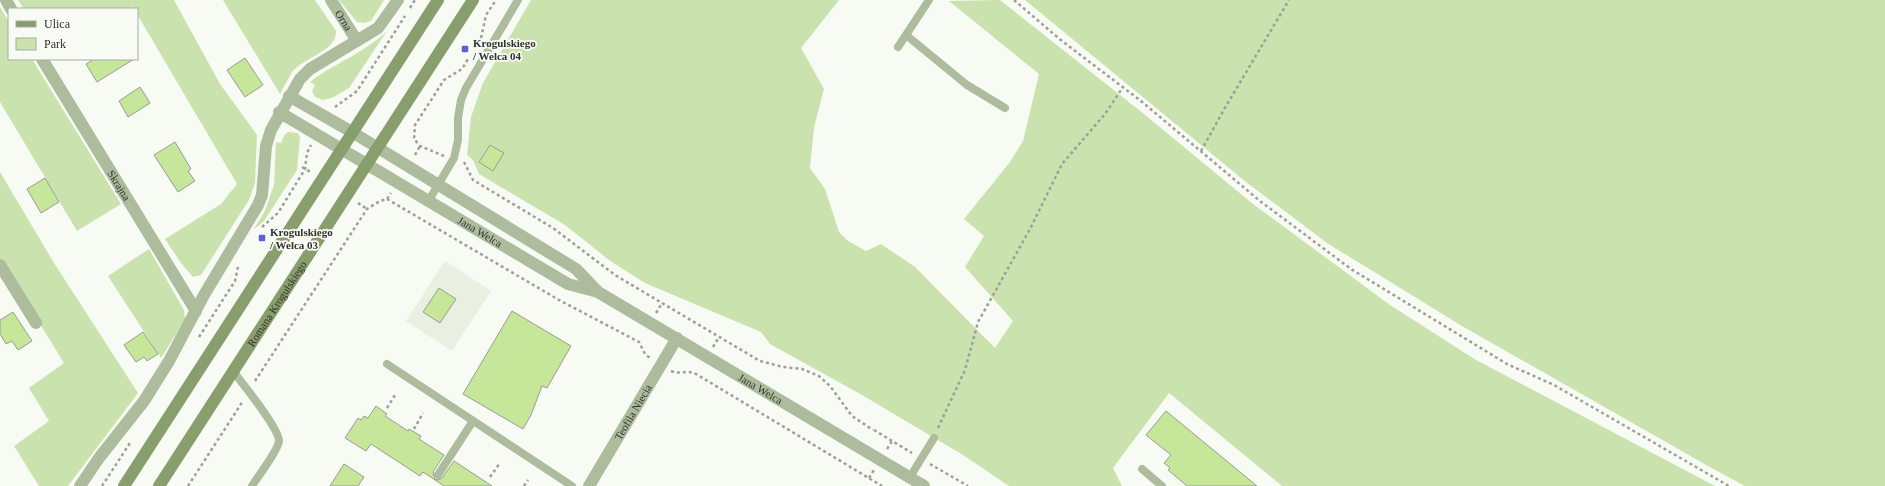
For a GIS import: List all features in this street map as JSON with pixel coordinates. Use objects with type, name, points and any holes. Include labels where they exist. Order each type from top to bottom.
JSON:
[{"type":"main road","points":[[124,486],[438,0]]},
{"type":"main road","name":"Romana Krogulskiego","points":[[159,486],[473,0]]},
{"type":"street","name":"Orna","points":[[331,0],[357,41]]},
{"type":"street","points":[[80,486],[99,458],[144,401],[169,362],[196,311],[258,205],[262,195],[266,146],[271,130],[279,112],[300,79],[310,70],[378,28],[398,0]]},
{"type":"street","name":"Skrajna","points":[[43,60],[196,311]]},
{"type":"street","name":"Jana Welca","points":[[289,96],[352,132],[576,269],[598,292]]},
{"type":"street","name":"Jana Welca","points":[[279,112],[568,284],[598,292],[924,486]]},
{"type":"street","points":[[0,265],[36,323]]},
{"type":"street","name":"Teofila Niecia","points":[[589,486],[677,338]]},
{"type":"lane","points":[[429,200],[454,158],[458,140],[458,118],[461,100],[466,88],[518,0]]},
{"type":"lane","points":[[898,47],[929,0]]},
{"type":"lane","points":[[906,35],[966,85],[1004,108]]},
{"type":"lane","points":[[387,364],[572,486]]},
{"type":"lane","points":[[233,371],[274,427],[279,440],[277,447],[252,486]]},
{"type":"lane","points":[[438,475],[473,421]]},
{"type":"lane","points":[[910,477],[934,438]]},
{"type":"lane","points":[[1142,469],[1162,486]]},
{"type":"path","points":[[327,118],[337,104],[352,96],[357,91],[415,0]]},
{"type":"path","points":[[481,39],[486,15],[496,0]]},
{"type":"path","points":[[1014,0],[1062,41],[1124,87],[1260,202],[1351,269],[1501,360],[1554,386],[1729,486]]},
{"type":"path","points":[[1201,151],[1226,106],[1290,0]]},
{"type":"path","points":[[446,156],[434,153],[420,146],[414,139],[416,125],[444,80],[462,69],[469,57]]},
{"type":"path","points":[[934,438],[965,370],[978,322],[1030,228],[1062,164],[1105,114],[1124,87]]},
{"type":"path","points":[[256,232],[278,213],[305,169],[307,153],[317,134]]},
{"type":"path","points":[[413,157],[420,146]]},
{"type":"path","points":[[462,161],[466,163],[473,180],[553,228],[615,275],[760,361],[783,367],[802,369],[819,376],[830,386],[852,416],[873,430]]},
{"type":"path","points":[[252,386],[367,209],[380,201],[387,199],[394,188]]},
{"type":"path","points":[[387,199],[559,300],[639,342],[646,354],[655,362]]},
{"type":"path","points":[[355,201],[367,209]]},
{"type":"path","points":[[196,340],[235,281],[238,266]]},
{"type":"path","points":[[655,314],[662,303]]},
{"type":"path","points":[[712,349],[719,337]]},
{"type":"path","points":[[668,370],[677,373],[689,371],[696,374],[882,486]]},
{"type":"path","points":[[387,408],[395,395]]},
{"type":"path","points":[[188,486],[245,397]]},
{"type":"path","points":[[414,429],[423,413]]},
{"type":"path","points":[[102,486],[132,440]]},
{"type":"path","points":[[885,452],[892,441]]},
{"type":"path","points":[[490,477],[500,463]]},
{"type":"path","points":[[524,486],[528,480]]},
{"type":"shaded area","points":[[445,261],[491,291],[452,351],[406,321]]},
{"type":"green space","points":[[18,0],[174,0],[220,84],[257,135],[255,183],[249,200],[201,275],[193,277],[181,263],[165,239],[221,204],[237,184],[138,16],[138,8],[23,8]]},
{"type":"green space","points":[[223,0],[315,0],[336,31],[335,38],[326,49],[304,62],[292,72],[280,94]]},
{"type":"green space","points":[[339,0],[384,0],[371,21],[364,23],[357,22]]},
{"type":"green space","points":[[531,0],[839,0],[801,48],[824,89],[814,127],[810,168],[825,189],[839,232],[848,241],[866,251],[881,244],[915,267],[995,348],[1013,321],[965,267],[984,236],[964,219],[1010,162],[1023,141],[1039,74],[949,1],[1000,0],[1144,114],[1253,204],[1390,305],[1476,360],[1715,486],[1282,486],[1169,393],[1113,468],[1122,486],[1009,486],[963,455],[862,395],[770,344],[761,332],[645,283],[609,260],[565,225],[479,174],[473,160],[467,155],[471,117],[483,83]]},
{"type":"green space","points":[[1025,0],[1885,0],[1885,486],[1745,486],[1708,466],[1462,326],[1327,243],[1246,182]]},
{"type":"green space","points":[[0,7],[8,20],[8,60],[33,60],[121,204],[77,231],[0,102]]},
{"type":"green space","points":[[387,31],[349,88],[334,97],[323,100],[315,97],[312,91],[315,85],[310,82],[329,69],[369,46]]},
{"type":"green space","points":[[288,132],[298,133],[300,137],[297,170],[264,221],[253,230],[265,211],[274,185],[276,142],[281,143],[285,134]]},
{"type":"green space","points":[[0,172],[54,263],[138,393],[68,486],[39,486],[14,446],[49,421],[29,388],[64,363],[3,264],[0,266]]},
{"type":"green space","points":[[149,249],[184,310],[185,320],[161,358],[108,276]]},
{"type":"building","points":[[245,58],[263,85],[245,97],[227,70]]},
{"type":"building","points":[[92,60],[132,60],[97,82],[86,64]]},
{"type":"building","points":[[140,87],[150,103],[128,117],[119,101]]},
{"type":"building","points":[[175,142],[191,169],[188,171],[195,181],[178,192],[154,155]]},
{"type":"building","points":[[490,145],[504,153],[493,171],[479,162]]},
{"type":"building","points":[[45,178],[59,202],[41,213],[27,189]]},
{"type":"building","points":[[439,288],[456,299],[440,323],[423,312]]},
{"type":"building","points":[[512,311],[571,346],[547,388],[542,386],[531,415],[523,429],[463,394]]},
{"type":"building","points":[[13,312],[32,341],[18,350],[12,341],[6,344],[0,334],[0,320]]},
{"type":"building","points":[[143,332],[158,354],[147,361],[144,357],[136,362],[124,345]]},
{"type":"building","points":[[376,406],[387,414],[385,416],[408,431],[409,429],[421,436],[419,439],[444,455],[433,472],[435,479],[438,480],[442,478],[454,461],[492,486],[444,486],[423,472],[420,476],[371,444],[366,451],[345,438],[358,418],[361,420],[364,416],[368,418]]},
{"type":"building","points":[[1166,411],[1257,486],[1187,486],[1168,470],[1170,468],[1164,463],[1171,455],[1146,435]]},
{"type":"building","points":[[344,464],[364,477],[358,486],[330,486]]},
{"type":"place","name":"Krogulskiego / Welca 04","points":[[465,49]]},
{"type":"place","name":"Krogulskiego / Welca 03","points":[[262,238]]}]
